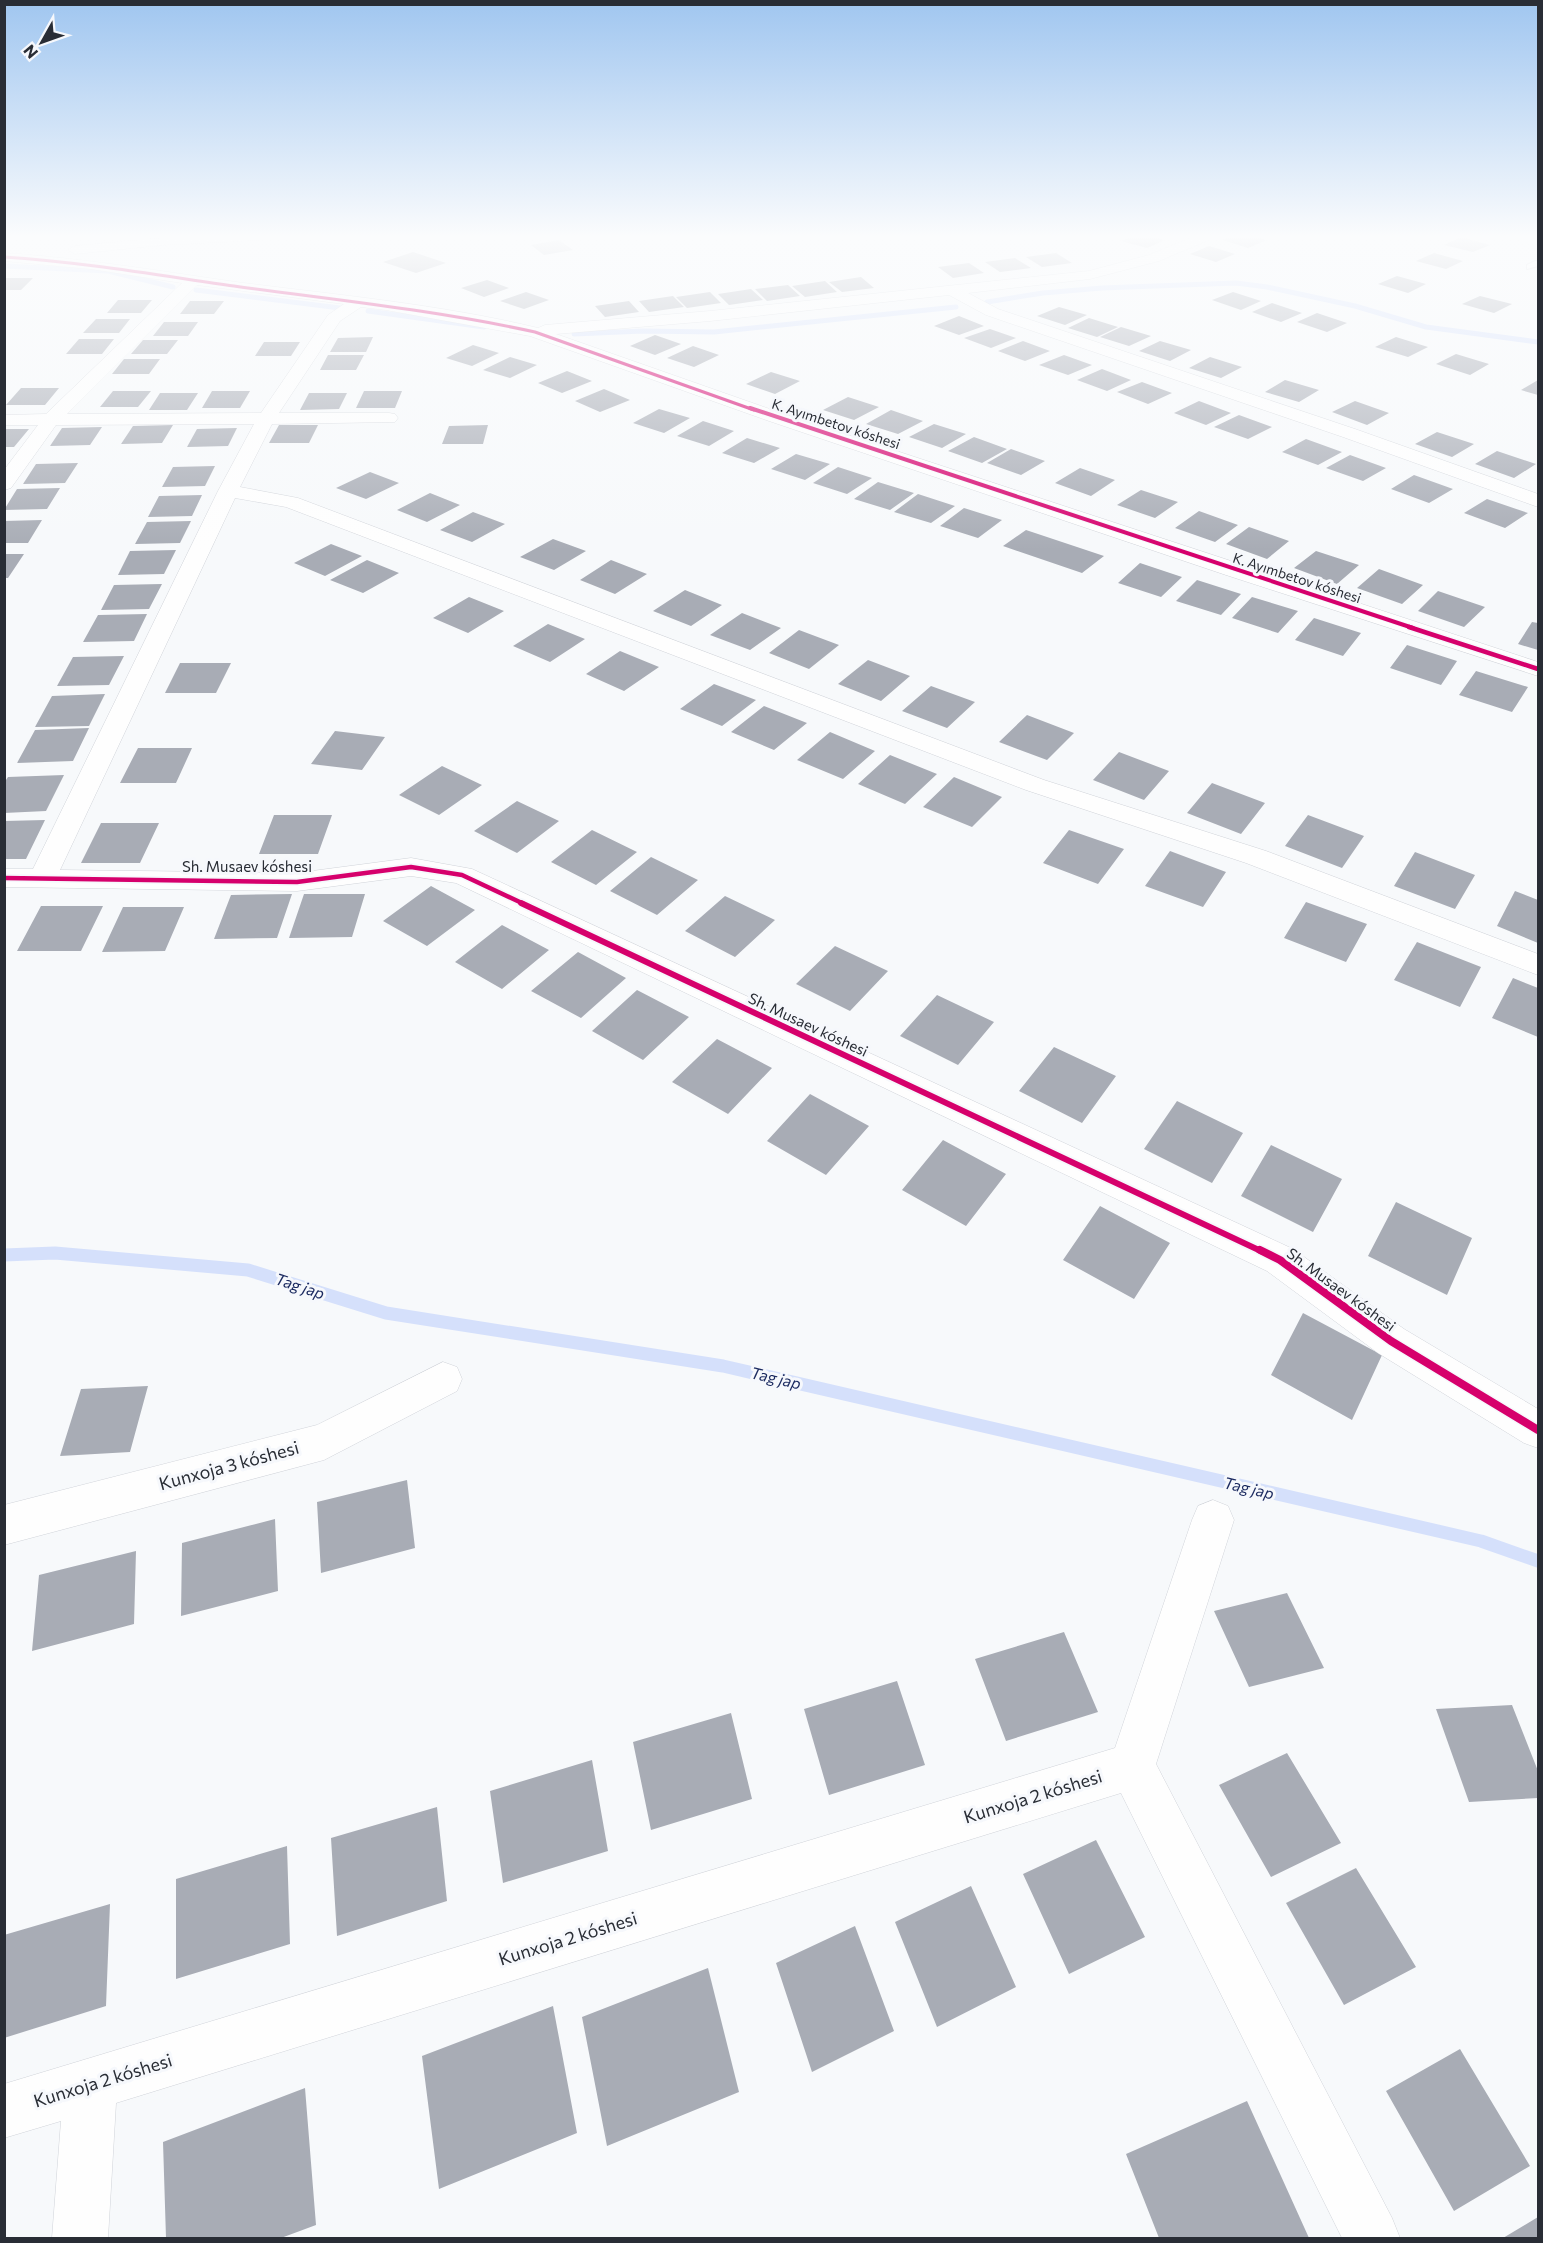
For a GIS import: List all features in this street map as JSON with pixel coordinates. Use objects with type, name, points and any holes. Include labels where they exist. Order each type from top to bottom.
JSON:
[{"type":"street","points":[[4,484],[51,420],[130,341]]},
{"type":"street","points":[[43,877],[228,491],[267,417],[319,341]]},
{"type":"street","name":"K. Ayımbetov kóshesi","points":[[559,341],[786,421],[1539,669]]},
{"type":"street","points":[[1077,341],[1349,433],[1539,501]]},
{"type":"street","points":[[4,420],[389,418]]},
{"type":"street","points":[[228,491],[291,502],[1035,785],[1256,857],[1539,965]]},
{"type":"street","name":"Sh. Musaev kóshesi","points":[[4,878],[297,882],[411,867],[462,875],[1280,1260],[1391,1341],[1539,1430]]},
{"type":"street","name":"Kunxoja 3 kóshesi","points":[[4,1525],[324,1442],[443,1379]]},
{"type":"street","points":[[1214,1520],[1132,1767],[1372,2238]]},
{"type":"street","name":"Kunxoja 2 kóshesi","points":[[4,2111],[1132,1767]]},
{"type":"street","points":[[80,2238],[90,2085]]},
{"type":"building","points":[[78,341],[113,341],[102,354],[66,354]]},
{"type":"building","points":[[142,341],[177,341],[167,354],[131,354]]},
{"type":"building","points":[[336,341],[371,341],[366,352],[330,352]]},
{"type":"building","points":[[642,341],[671,341],[681,344],[655,355],[630,346]]},
{"type":"building","points":[[971,341],[1009,341],[991,348]]},
{"type":"building","points":[[1023,341],[1050,351],[1025,361],[998,351]]},
{"type":"building","points":[[1112,341],[1141,341],[1129,346]]},
{"type":"building","points":[[1160,341],[1191,350],[1170,361],[1139,351]]},
{"type":"building","points":[[1388,341],[1408,341],[1428,347],[1408,357],[1375,347]]},
{"type":"building","points":[[264,342],[300,342],[291,356],[255,356]]},
{"type":"building","points":[[473,345],[499,353],[472,366],[446,358]]},
{"type":"building","points":[[693,346],[719,355],[694,367],[667,358]]},
{"type":"building","points":[[1456,354],[1489,364],[1470,375],[1436,364]]},
{"type":"building","points":[[328,355],[364,355],[356,370],[320,370]]},
{"type":"building","points":[[1064,355],[1092,365],[1068,375],[1039,365]]},
{"type":"building","points":[[510,357],[537,365],[510,378],[483,370]]},
{"type":"building","points":[[1210,357],[1242,367],[1221,378],[1189,368]]},
{"type":"building","points":[[124,359],[160,359],[149,374],[112,374]]},
{"type":"building","points":[[1102,369],[1131,380],[1107,391],[1077,380]]},
{"type":"building","points":[[567,371],[592,381],[562,393],[538,383]]},
{"type":"building","points":[[771,372],[800,381],[775,394],[746,384]]},
{"type":"building","points":[[1285,380],[1319,390],[1299,402],[1265,392]]},
{"type":"building","points":[[1538,380],[1538,395],[1521,390]]},
{"type":"building","points":[[1142,382],[1172,393],[1148,404],[1117,392]]},
{"type":"building","points":[[21,388],[59,388],[45,405],[6,405]]},
{"type":"building","points":[[604,389],[630,400],[600,412],[575,401]]},
{"type":"building","points":[[113,391],[151,391],[138,407],[100,407]]},
{"type":"building","points":[[212,391],[250,391],[240,408],[202,408]]},
{"type":"building","points":[[364,391],[402,391],[395,408],[356,408]]},
{"type":"building","points":[[160,393],[198,393],[187,410],[149,410]]},
{"type":"building","points":[[309,393],[347,393],[339,409],[300,410]]},
{"type":"building","points":[[848,397],[879,407],[854,420],[823,410]]},
{"type":"building","points":[[1199,401],[1231,413],[1206,425],[1174,413]]},
{"type":"building","points":[[1355,401],[1389,413],[1367,425],[1332,412]]},
{"type":"building","points":[[659,409],[690,418],[664,433],[633,423]]},
{"type":"building","points":[[891,410],[923,421],[898,434],[866,424]]},
{"type":"building","points":[[1239,415],[1272,427],[1248,439],[1214,427]]},
{"type":"building","points":[[703,421],[734,431],[709,446],[677,436]]},
{"type":"building","points":[[934,424],[966,434],[942,448],[909,437]]},
{"type":"building","points":[[173,425],[162,443],[121,444],[133,426]]},
{"type":"building","points":[[279,425],[318,425],[309,443],[269,443]]},
{"type":"building","points":[[488,425],[483,444],[442,444],[449,426]]},
{"type":"building","points":[[102,427],[90,445],[50,446],[62,428]]},
{"type":"building","points":[[237,428],[228,446],[187,447],[197,429]]},
{"type":"building","points":[[4,429],[29,429],[14,447],[4,447]]},
{"type":"building","points":[[1437,432],[1474,444],[1452,457],[1415,444]]},
{"type":"building","points":[[974,437],[1007,449],[982,463],[948,451]]},
{"type":"building","points":[[747,438],[780,448],[754,463],[722,453]]},
{"type":"building","points":[[1306,439],[1342,452],[1318,465],[1282,452]]},
{"type":"building","points":[[1011,449],[1045,461],[1021,475],[987,463]]},
{"type":"building","points":[[1497,451],[1536,464],[1514,478],[1475,464]]},
{"type":"building","points":[[796,454],[830,464],[805,480],[771,469]]},
{"type":"building","points":[[1350,455],[1386,468],[1363,481],[1326,468]]},
{"type":"building","points":[[78,463],[65,483],[23,484],[36,464]]},
{"type":"building","points":[[215,466],[205,486],[162,487],[173,467]]},
{"type":"building","points":[[838,467],[872,478],[847,494],[813,483]]},
{"type":"building","points":[[1080,468],[1115,480],[1091,496],[1055,483]]},
{"type":"building","points":[[370,472],[399,483],[366,499],[336,488]]},
{"type":"building","points":[[1414,475],[1453,489],[1429,503],[1391,489]]},
{"type":"building","points":[[878,482],[914,493],[890,510],[854,499]]},
{"type":"building","points":[[60,488],[47,509],[4,510],[17,489]]},
{"type":"building","points":[[1141,490],[1178,502],[1155,518],[1117,505]]},
{"type":"building","points":[[430,493],[460,505],[427,522],[397,510]]},
{"type":"building","points":[[918,494],[955,506],[931,523],[894,512]]},
{"type":"building","points":[[202,495],[192,516],[148,517],[159,496]]},
{"type":"building","points":[[1487,499],[1528,513],[1505,528],[1464,513]]},
{"type":"building","points":[[964,508],[1002,520],[978,538],[940,526]]},
{"type":"building","points":[[1199,511],[1238,525],[1215,542],[1175,528]]},
{"type":"building","points":[[473,512],[505,524],[472,542],[440,530]]},
{"type":"building","points":[[42,520],[28,543],[4,543],[4,521]]},
{"type":"building","points":[[191,521],[180,543],[135,544],[147,522]]},
{"type":"building","points":[[1249,527],[1289,541],[1267,559],[1226,544]]},
{"type":"building","points":[[1026,530],[1104,556],[1082,573],[1003,546]]},
{"type":"building","points":[[553,539],[586,551],[554,570],[520,557]]},
{"type":"building","points":[[331,544],[362,556],[325,576],[294,563]]},
{"type":"building","points":[[176,550],[164,574],[118,575],[130,551]]},
{"type":"building","points":[[1316,551],[1359,565],[1337,584],[1294,568]]},
{"type":"building","points":[[4,554],[24,554],[8,578],[4,578]]},
{"type":"building","points":[[367,560],[399,573],[363,593],[330,580]]},
{"type":"building","points":[[611,560],[647,574],[615,594],[580,580]]},
{"type":"building","points":[[1140,563],[1182,577],[1161,597],[1118,583]]},
{"type":"building","points":[[1379,569],[1423,585],[1402,604],[1357,588]]},
{"type":"building","points":[[1197,580],[1241,594],[1221,615],[1176,601]]},
{"type":"building","points":[[162,584],[149,609],[101,610],[114,585]]},
{"type":"building","points":[[685,590],[722,605],[691,626],[653,611]]},
{"type":"building","points":[[1438,591],[1485,607],[1464,627],[1418,611]]},
{"type":"building","points":[[469,597],[504,611],[468,633],[433,618]]},
{"type":"building","points":[[1252,597],[1298,611],[1278,633],[1232,618]]},
{"type":"building","points":[[742,613],[781,628],[750,650],[710,635]]},
{"type":"building","points":[[147,614],[134,641],[83,642],[98,615]]},
{"type":"building","points":[[1314,618],[1361,633],[1343,656],[1295,640]]},
{"type":"building","points":[[1532,622],[1538,623],[1538,650],[1518,644]]},
{"type":"building","points":[[548,624],[585,639],[550,662],[513,646]]},
{"type":"building","points":[[799,630],[839,645],[809,669],[769,653]]},
{"type":"building","points":[[1407,645],[1457,661],[1441,685],[1390,668]]},
{"type":"building","points":[[620,651],[659,667],[624,691],[586,674]]},
{"type":"building","points":[[124,656],[109,685],[57,686],[73,657]]},
{"type":"building","points":[[868,660],[910,676],[881,701],[838,684]]},
{"type":"building","points":[[180,663],[231,663],[216,693],[165,693]]},
{"type":"building","points":[[1476,671],[1528,687],[1512,712],[1459,695]]},
{"type":"building","points":[[714,684],[756,700],[722,726],[680,709]]},
{"type":"building","points":[[931,686],[975,702],[947,728],[902,711]]},
{"type":"building","points":[[105,694],[89,726],[35,727],[52,696]]},
{"type":"building","points":[[764,706],[807,723],[774,750],[731,732]]},
{"type":"building","points":[[1027,715],[1074,733],[1047,760],[999,742]]},
{"type":"building","points":[[89,728],[73,761],[17,763],[35,730]]},
{"type":"building","points":[[335,731],[385,737],[362,770],[311,764]]},
{"type":"building","points":[[830,732],[875,751],[843,779],[797,760]]},
{"type":"building","points":[[138,748],[192,748],[176,783],[120,783]]},
{"type":"building","points":[[1119,752],[1169,771],[1144,800],[1093,780]]},
{"type":"building","points":[[890,755],[937,774],[905,804],[858,784]]},
{"type":"building","points":[[442,766],[482,785],[439,815],[399,795]]},
{"type":"building","points":[[64,775],[46,811],[4,813],[4,783],[8,777]]},
{"type":"building","points":[[954,777],[1002,797],[972,827],[923,807]]},
{"type":"building","points":[[1212,783],[1265,803],[1241,834],[1187,813]]},
{"type":"building","points":[[517,801],[559,821],[517,853],[474,831]]},
{"type":"building","points":[[274,815],[332,815],[318,854],[259,854]]},
{"type":"building","points":[[1308,815],[1364,836],[1342,868],[1285,846]]},
{"type":"building","points":[[45,820],[26,859],[4,859],[4,821]]},
{"type":"building","points":[[101,823],[159,823],[140,863],[81,863]]},
{"type":"building","points":[[592,830],[637,852],[596,885],[551,862]]},
{"type":"building","points":[[1069,830],[1124,849],[1098,884],[1043,863]]},
{"type":"building","points":[[1170,851],[1226,872],[1203,907],[1145,886]]},
{"type":"building","points":[[1415,852],[1475,875],[1455,909],[1394,886]]},
{"type":"building","points":[[651,857],[698,880],[657,915],[610,891]]},
{"type":"building","points":[[431,886],[475,910],[427,946],[383,921]]},
{"type":"building","points":[[1515,891],[1538,900],[1538,943],[1497,926]]},
{"type":"building","points":[[292,894],[277,938],[214,939],[231,895]]},
{"type":"building","points":[[304,894],[365,894],[352,937],[289,938]]},
{"type":"building","points":[[725,896],[775,920],[735,957],[685,931]]},
{"type":"building","points":[[1306,902],[1367,924],[1346,962],[1284,938]]},
{"type":"building","points":[[41,906],[103,906],[81,951],[17,951]]},
{"type":"building","points":[[123,907],[184,907],[165,951],[102,952]]},
{"type":"building","points":[[502,925],[549,950],[502,989],[455,962]]},
{"type":"building","points":[[1417,942],[1481,967],[1460,1007],[1394,980]]},
{"type":"building","points":[[835,946],[888,971],[850,1011],[796,984]]},
{"type":"building","points":[[578,952],[626,978],[581,1018],[531,991]]},
{"type":"building","points":[[1513,978],[1538,988],[1538,1037],[1492,1018]]},
{"type":"building","points":[[637,990],[689,1017],[643,1060],[592,1031]]},
{"type":"building","points":[[937,995],[994,1022],[958,1065],[900,1036]]},
{"type":"building","points":[[717,1039],[772,1068],[728,1114],[672,1082]]},
{"type":"building","points":[[1054,1047],[1116,1076],[1082,1123],[1019,1091]]},
{"type":"building","points":[[810,1094],[869,1126],[826,1175],[767,1141]]},
{"type":"building","points":[[1177,1101],[1243,1133],[1212,1183],[1144,1149]]},
{"type":"building","points":[[943,1140],[1006,1174],[966,1226],[902,1190]]},
{"type":"building","points":[[1271,1145],[1342,1179],[1313,1232],[1241,1196]]},
{"type":"building","points":[[1396,1202],[1472,1238],[1447,1295],[1368,1256]]},
{"type":"building","points":[[1100,1206],[1170,1243],[1134,1299],[1063,1260]]},
{"type":"building","points":[[1303,1313],[1382,1355],[1352,1420],[1271,1375]]},
{"type":"building","points":[[148,1386],[130,1452],[60,1456],[81,1389]]},
{"type":"building","points":[[407,1480],[415,1548],[321,1573],[317,1502]]},
{"type":"building","points":[[275,1519],[278,1591],[181,1616],[182,1543]]},
{"type":"building","points":[[136,1551],[134,1624],[32,1651],[39,1575]]},
{"type":"building","points":[[1287,1593],[1324,1668],[1249,1687],[1214,1611]]},
{"type":"building","points":[[1064,1632],[1098,1712],[1006,1741],[975,1659]]},
{"type":"building","points":[[897,1681],[925,1765],[829,1795],[804,1709]]},
{"type":"building","points":[[1512,1705],[1538,1771],[1538,1798],[1469,1802],[1436,1709]]},
{"type":"building","points":[[731,1713],[752,1799],[651,1830],[633,1742]]},
{"type":"building","points":[[1287,1753],[1341,1843],[1271,1877],[1219,1785]]},
{"type":"building","points":[[592,1760],[608,1851],[503,1883],[490,1791]]},
{"type":"building","points":[[437,1807],[447,1901],[337,1936],[331,1838]]},
{"type":"building","points":[[1096,1840],[1145,1937],[1069,1974],[1023,1874]]},
{"type":"building","points":[[287,1846],[290,1944],[176,1979],[176,1879]]},
{"type":"building","points":[[1356,1868],[1416,1967],[1344,2005],[1286,1903]]},
{"type":"building","points":[[971,1886],[1016,1987],[937,2027],[895,1922]]},
{"type":"building","points":[[110,1904],[106,2006],[4,2038],[4,1935]]},
{"type":"building","points":[[855,1926],[894,2031],[812,2072],[776,1963]]},
{"type":"building","points":[[708,1968],[739,2092],[607,2146],[582,2017]]},
{"type":"building","points":[[553,2006],[577,2133],[439,2189],[422,2056]]},
{"type":"building","points":[[1460,2049],[1530,2166],[1454,2211],[1386,2091]]},
{"type":"building","points":[[305,2088],[316,2225],[281,2238],[166,2238],[163,2142]]},
{"type":"building","points":[[1247,2101],[1309,2238],[1159,2238],[1126,2154]]},
{"type":"building","points":[[1538,2217],[1538,2238],[1503,2238]]},
{"type":"waterway","points":[[1528,341],[1538,342]]},
{"type":"waterway","name":"Tag jap","points":[[4,1255],[55,1253],[248,1270],[386,1313],[723,1366],[1481,1541],[1538,1561]]},
{"type":"cycle path","points":[[559,341],[775,417],[1538,669]]},
{"type":"cycle path","points":[[4,878],[297,882],[411,867],[462,875],[1280,1260],[1391,1341],[1538,1430]]}]
